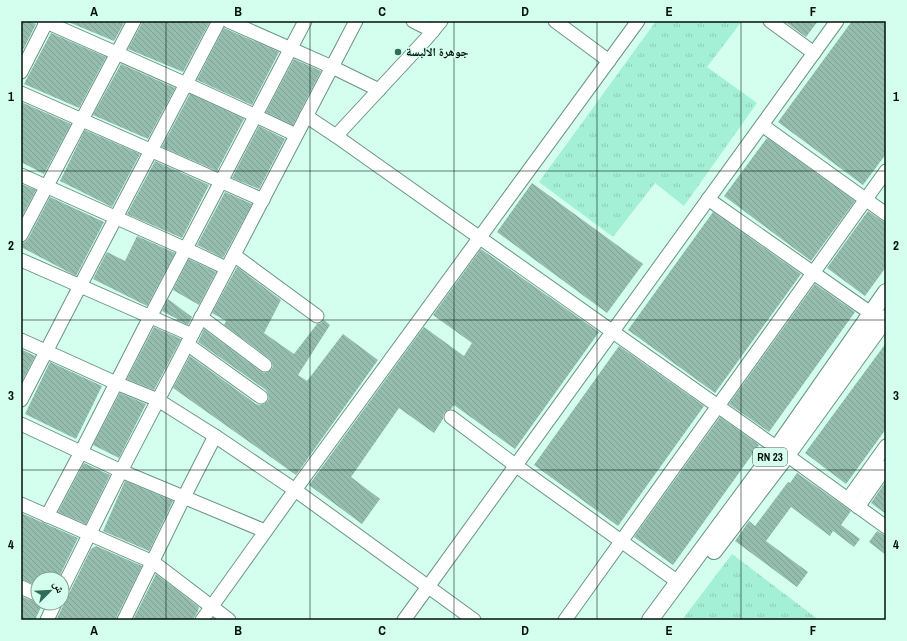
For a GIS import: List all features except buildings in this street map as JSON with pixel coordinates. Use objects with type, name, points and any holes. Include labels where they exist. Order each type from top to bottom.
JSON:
[{"type":"main road","name":"RN 23","points":[[650,620],[678,582],[782,451],[882,319],[886,292]]},
{"type":"main road","name":"RN 23","points":[[664,620],[782,451]]},
{"type":"street","points":[[21,72],[46,21],[256,115],[296,135]]},
{"type":"street","points":[[21,235],[134,21]]},
{"type":"street","points":[[21,400],[219,21]]},
{"type":"street","points":[[228,21],[332,67],[379,90]]},
{"type":"street","points":[[47,516],[305,21]]},
{"type":"street","points":[[70,573],[189,339],[356,21]]},
{"type":"street","points":[[413,21],[437,26]]},
{"type":"street","points":[[555,21],[609,61]]},
{"type":"street","points":[[202,620],[265,531],[638,21]]},
{"type":"street","points":[[770,21],[814,53]]},
{"type":"street","points":[[404,620],[837,21]]},
{"type":"street","points":[[336,136],[437,26]]},
{"type":"street","points":[[21,93],[263,200]]},
{"type":"street","points":[[306,116],[782,451],[886,527]]},
{"type":"street","points":[[762,125],[886,214]]},
{"type":"street","points":[[565,620],[886,171]]},
{"type":"street","points":[[21,175],[226,268]]},
{"type":"street","points":[[708,199],[882,319]]},
{"type":"street","points":[[234,255],[318,316]]},
{"type":"street","points":[[21,260],[150,317],[189,339],[261,397]]},
{"type":"street","points":[[201,317],[265,365]]},
{"type":"street","points":[[21,340],[116,383],[158,400],[215,436],[295,490],[474,620]]},
{"type":"street","points":[[452,417],[515,466],[622,540],[678,582]]},
{"type":"street","points":[[21,424],[122,471],[265,531]]},
{"type":"street","points":[[124,620],[215,436]]},
{"type":"street","points":[[853,503],[886,446]]},
{"type":"street","points":[[853,503],[886,467]]},
{"type":"street","points":[[21,504],[153,562],[229,620]]},
{"type":"green space","points":[[656,21],[742,21],[707,67],[757,103],[684,206],[655,183],[613,237],[539,182]]},
{"type":"green space","points":[[732,554],[819,620],[682,620]]},
{"type":"place","name":"جوهرة الالبسة","points":[[398,52]]}]
